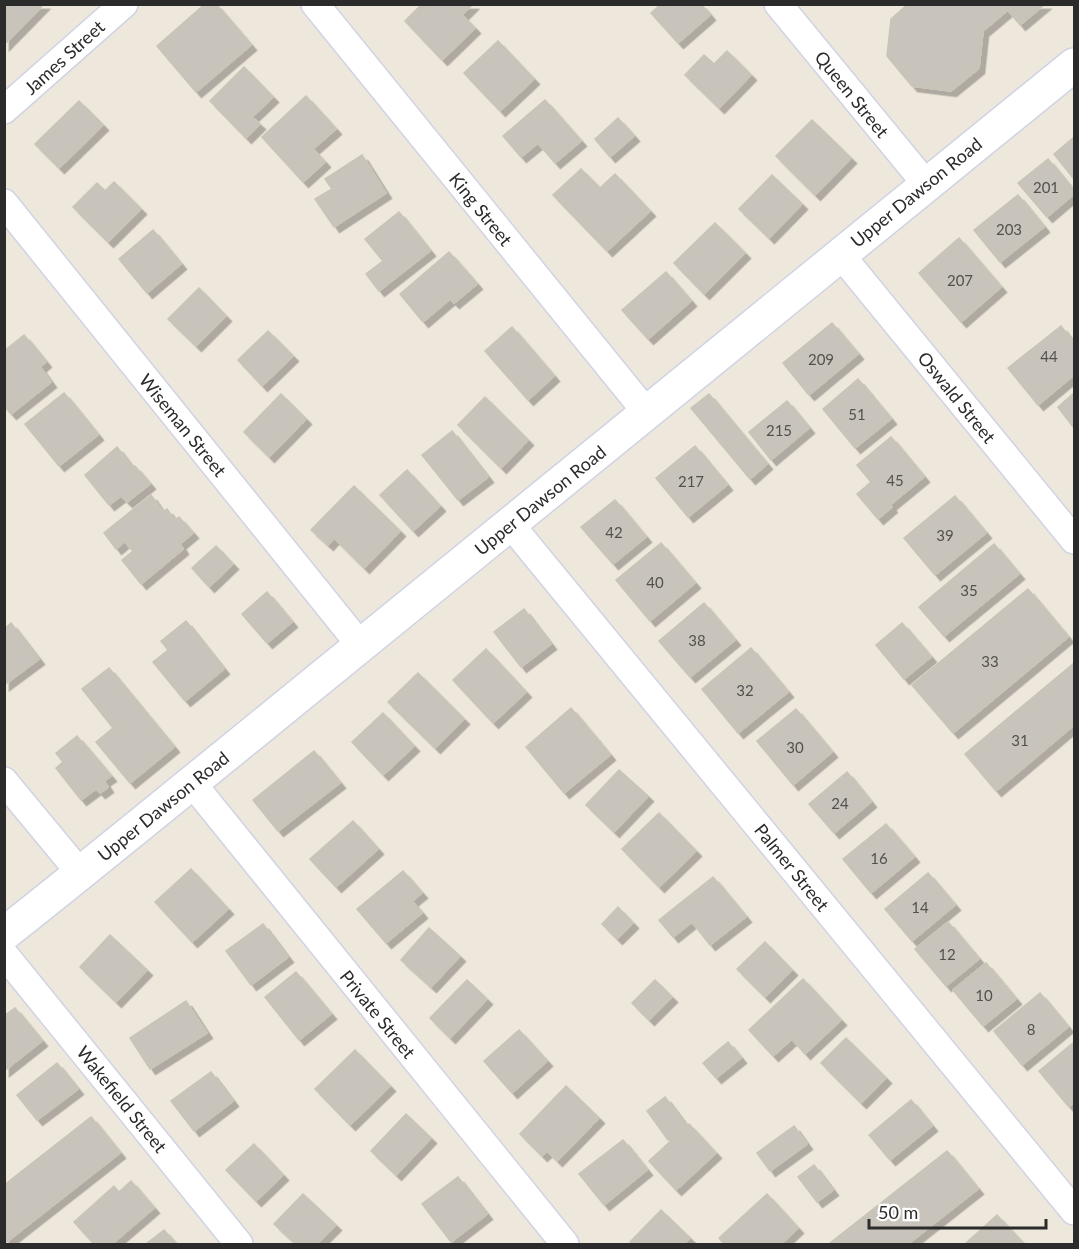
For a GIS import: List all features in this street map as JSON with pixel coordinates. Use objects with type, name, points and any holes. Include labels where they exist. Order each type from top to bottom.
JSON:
[{"type":"street","name":"James Street","points":[[4,110],[124,4]]},
{"type":"street","name":"King Street","points":[[315,4],[647,413]]},
{"type":"street","name":"Queen Street","points":[[778,4],[926,184]]},
{"type":"street","name":"Upper Dawson Road","points":[[4,933],[81,874],[1074,64]]},
{"type":"street","name":"Wiseman Street","points":[[4,203],[361,646]]},
{"type":"street","name":"Oswald Street","points":[[840,254],[1074,540]]},
{"type":"street","name":"Palmer Street","points":[[510,524],[1074,1211]]},
{"type":"street","points":[[4,781],[81,874]]},
{"type":"street","name":"Private Street","points":[[192,783],[565,1245]]},
{"type":"street","name":"Wakefield Street","points":[[4,954],[239,1245]]},
{"type":"building","points":[[4,4],[44,4],[4,45]]},
{"type":"building","points":[[205,4],[216,4],[251,45],[196,92],[157,46]]},
{"type":"building","points":[[422,4],[473,4],[462,15],[475,28],[442,60],[405,21]]},
{"type":"building","points":[[661,4],[701,4],[710,15],[678,43],[651,13]]},
{"type":"building","points":[[908,4],[1045,4],[1020,25],[1008,10],[983,31],[979,68],[951,91],[912,86],[887,56],[891,19]]},
{"type":"building","points":[[498,41],[534,79],[500,111],[464,73]]},
{"type":"building","points":[[727,51],[751,75],[719,108],[685,75],[704,55],[714,64]]},
{"type":"building","points":[[244,67],[273,97],[252,117],[260,124],[246,138],[210,101]]},
{"type":"building","points":[[306,96],[336,129],[313,149],[325,162],[303,182],[262,137]]},
{"type":"building","points":[[545,100],[581,141],[555,163],[538,143],[521,157],[503,136]]},
{"type":"building","points":[[79,101],[103,125],[59,168],[35,144]]},
{"type":"building","points":[[618,118],[634,136],[610,157],[595,139]]},
{"type":"building","points":[[812,120],[851,158],[815,195],[776,156]]},
{"type":"building","points":[[1074,137],[1074,179],[1054,154]]},
{"type":"building","points":[[362,155],[386,193],[334,227],[315,199],[332,189],[325,179]]},
{"type":"building","points":[[1048,159],[1074,194],[1047,217],[1018,183]]},
{"type":"building","points":[[581,169],[600,188],[615,174],[650,211],[607,251],[553,195]]},
{"type":"building","points":[[772,175],[802,204],[769,238],[739,209]]},
{"type":"building","points":[[114,182],[141,209],[108,242],[73,207],[97,183],[105,191]]},
{"type":"building","points":[[1018,195],[1044,227],[1000,262],[974,230]]},
{"type":"building","points":[[399,212],[430,251],[379,291],[366,274],[383,261],[365,239]]},
{"type":"building","points":[[715,223],[745,253],[704,294],[674,263]]},
{"type":"building","points":[[153,230],[181,264],[147,293],[119,259]]},
{"type":"building","points":[[959,238],[1001,287],[961,322],[919,273]]},
{"type":"building","points":[[449,252],[477,284],[454,303],[450,299],[423,322],[400,294]]},
{"type":"building","points":[[666,272],[691,301],[648,339],[622,310]]},
{"type":"building","points":[[199,288],[226,316],[196,346],[168,319]]},
{"type":"building","points":[[832,323],[858,354],[809,395],[783,363]]},
{"type":"building","points":[[1061,326],[1074,343],[1074,375],[1038,405],[1008,368]]},
{"type":"building","points":[[512,327],[554,376],[528,400],[485,351]]},
{"type":"building","points":[[268,331],[293,356],[262,386],[238,360]]},
{"type":"building","points":[[24,335],[46,362],[40,367],[51,382],[11,414],[4,406],[4,351]]},
{"type":"building","points":[[858,379],[891,419],[855,448],[823,409]]},
{"type":"building","points":[[64,393],[98,435],[59,466],[25,424]]},
{"type":"building","points":[[1074,393],[1074,428],[1058,407]]},
{"type":"building","points":[[281,394],[306,419],[269,457],[244,432]]},
{"type":"building","points":[[709,394],[767,464],[750,479],[691,408]]},
{"type":"building","points":[[485,397],[528,440],[501,468],[458,425]]},
{"type":"building","points":[[787,401],[809,428],[771,460],[749,432]]},
{"type":"building","points":[[452,431],[488,477],[458,500],[422,455]]},
{"type":"building","points":[[891,437],[924,477],[890,505],[892,507],[878,519],[857,494],[871,482],[857,465]]},
{"type":"building","points":[[695,446],[727,485],[688,517],[656,478]]},
{"type":"building","points":[[117,447],[133,468],[135,466],[150,484],[127,502],[121,496],[109,505],[85,475]]},
{"type":"building","points":[[407,470],[440,506],[413,531],[380,495]]},
{"type":"building","points":[[354,486],[400,531],[364,568],[334,538],[328,545],[311,530]]},
{"type":"building","points":[[151,495],[163,512],[167,509],[175,520],[179,517],[193,533],[180,544],[183,549],[141,584],[122,560],[133,551],[125,542],[128,539],[116,549],[104,533]]},
{"type":"building","points":[[955,496],[986,533],[935,575],[904,538]]},
{"type":"building","points":[[615,500],[646,537],[613,564],[581,527]]},
{"type":"building","points":[[661,543],[695,583],[650,621],[616,580]]},
{"type":"building","points":[[994,544],[1019,574],[944,636],[919,607]]},
{"type":"building","points":[[216,546],[233,564],[209,587],[192,568]]},
{"type":"building","points":[[1028,589],[1068,637],[953,733],[912,685]]},
{"type":"building","points":[[267,592],[292,622],[267,643],[242,614]]},
{"type":"building","points":[[704,603],[735,640],[690,677],[659,641]]},
{"type":"building","points":[[524,609],[551,644],[521,667],[494,632]]},
{"type":"building","points":[[186,621],[224,669],[185,701],[153,662],[168,650],[161,641]]},
{"type":"building","points":[[11,623],[39,659],[4,685],[4,629]]},
{"type":"building","points":[[902,623],[931,657],[904,679],[876,645]]},
{"type":"building","points":[[751,648],[788,692],[738,733],[702,689]]},
{"type":"building","points":[[486,649],[526,692],[493,723],[453,680]]},
{"type":"building","points":[[1074,663],[1074,725],[996,791],[965,754]]},
{"type":"building","points":[[109,668],[174,747],[130,783],[96,742],[113,728],[82,689]]},
{"type":"building","points":[[418,673],[464,719],[435,748],[388,702]]},
{"type":"building","points":[[571,708],[610,755],[564,793],[526,747]]},
{"type":"building","points":[[796,709],[832,752],[793,785],[757,741]]},
{"type":"building","points":[[383,713],[414,746],[383,775],[352,742]]},
{"type":"building","points":[[77,736],[111,776],[104,781],[108,787],[100,793],[96,789],[81,800],[56,768],[63,762],[56,753]]},
{"type":"building","points":[[314,751],[340,783],[278,831],[253,800]]},
{"type":"building","points":[[619,770],[648,796],[614,832],[586,805]]},
{"type":"building","points":[[847,772],[871,802],[834,833],[809,804]]},
{"type":"building","points":[[659,813],[696,851],[659,887],[622,849]]},
{"type":"building","points":[[353,821],[378,849],[336,887],[310,859]]},
{"type":"building","points":[[886,824],[914,857],[871,893],[843,859]]},
{"type":"building","points":[[191,869],[228,909],[192,942],[155,902]]},
{"type":"building","points":[[403,871],[422,893],[412,901],[422,913],[386,943],[357,909]]},
{"type":"building","points":[[928,873],[955,905],[912,941],[885,909]]},
{"type":"building","points":[[713,877],[746,917],[710,945],[692,922],[673,937],[659,920]]},
{"type":"building","points":[[618,907],[633,923],[617,939],[602,924]]},
{"type":"building","points":[[948,922],[979,959],[946,986],[915,949]]},
{"type":"building","points":[[263,924],[288,957],[251,985],[226,951]]},
{"type":"building","points":[[429,928],[460,956],[431,987],[401,960]]},
{"type":"building","points":[[110,935],[147,970],[116,1002],[80,967]]},
{"type":"building","points":[[765,942],[792,970],[765,997],[737,969]]},
{"type":"building","points":[[986,963],[1016,999],[983,1026],[953,990]]},
{"type":"building","points":[[296,972],[331,1014],[299,1040],[265,997]]},
{"type":"building","points":[[803,979],[841,1020],[805,1054],[792,1039],[773,1056],[749,1030]]},
{"type":"building","points":[[467,980],[487,999],[450,1038],[430,1018]]},
{"type":"building","points":[[655,980],[672,997],[649,1020],[632,1003]]},
{"type":"building","points":[[1040,993],[1068,1027],[1022,1065],[994,1031]]},
{"type":"building","points":[[186,1001],[207,1033],[150,1069],[130,1038]]},
{"type":"building","points":[[15,1008],[42,1041],[4,1071],[4,1016]]},
{"type":"building","points":[[519,1030],[547,1061],[512,1093],[484,1061]]},
{"type":"building","points":[[846,1038],[886,1078],[861,1103],[821,1063]]},
{"type":"building","points":[[728,1042],[741,1058],[716,1078],[703,1063]]},
{"type":"building","points":[[1074,1042],[1074,1102],[1069,1107],[1039,1071]]},
{"type":"building","points":[[355,1050],[390,1086],[350,1125],[315,1089]]},
{"type":"building","points":[[57,1063],[78,1089],[37,1120],[17,1095]]},
{"type":"building","points":[[211,1072],[233,1101],[194,1131],[171,1101]]},
{"type":"building","points":[[566,1086],[599,1118],[557,1161],[547,1151],[542,1156],[520,1134]]},
{"type":"building","points":[[665,1097],[687,1126],[668,1140],[647,1111]]},
{"type":"building","points":[[911,1100],[932,1126],[890,1160],[869,1135]]},
{"type":"building","points":[[406,1114],[431,1138],[396,1175],[371,1151]]},
{"type":"building","points":[[91,1117],[120,1153],[4,1244],[4,1185]]},
{"type":"building","points":[[689,1124],[716,1153],[676,1190],[649,1161]]},
{"type":"building","points":[[794,1126],[807,1144],[770,1171],[757,1153]]},
{"type":"building","points":[[623,1140],[647,1170],[604,1205],[579,1174]]},
{"type":"building","points":[[254,1144],[283,1175],[256,1201],[226,1170]]},
{"type":"building","points":[[947,1151],[978,1189],[908,1244],[830,1243]]},
{"type":"building","points":[[814,1165],[833,1190],[817,1202],[798,1177]]},
{"type":"building","points":[[458,1177],[487,1214],[451,1242],[422,1204]]},
{"type":"building","points":[[131,1181],[154,1208],[112,1244],[94,1244],[74,1222],[114,1186],[119,1192]]},
{"type":"building","points":[[303,1194],[336,1225],[317,1244],[296,1244],[274,1224]]},
{"type":"building","points":[[767,1194],[798,1228],[781,1244],[724,1244],[719,1238]]},
{"type":"building","points":[[661,1210],[690,1238],[684,1244],[632,1244],[630,1242]]},
{"type":"building","points":[[997,1215],[1024,1244],[965,1244]]},
{"type":"building","points":[[164,1230],[176,1244],[146,1244]]}]
